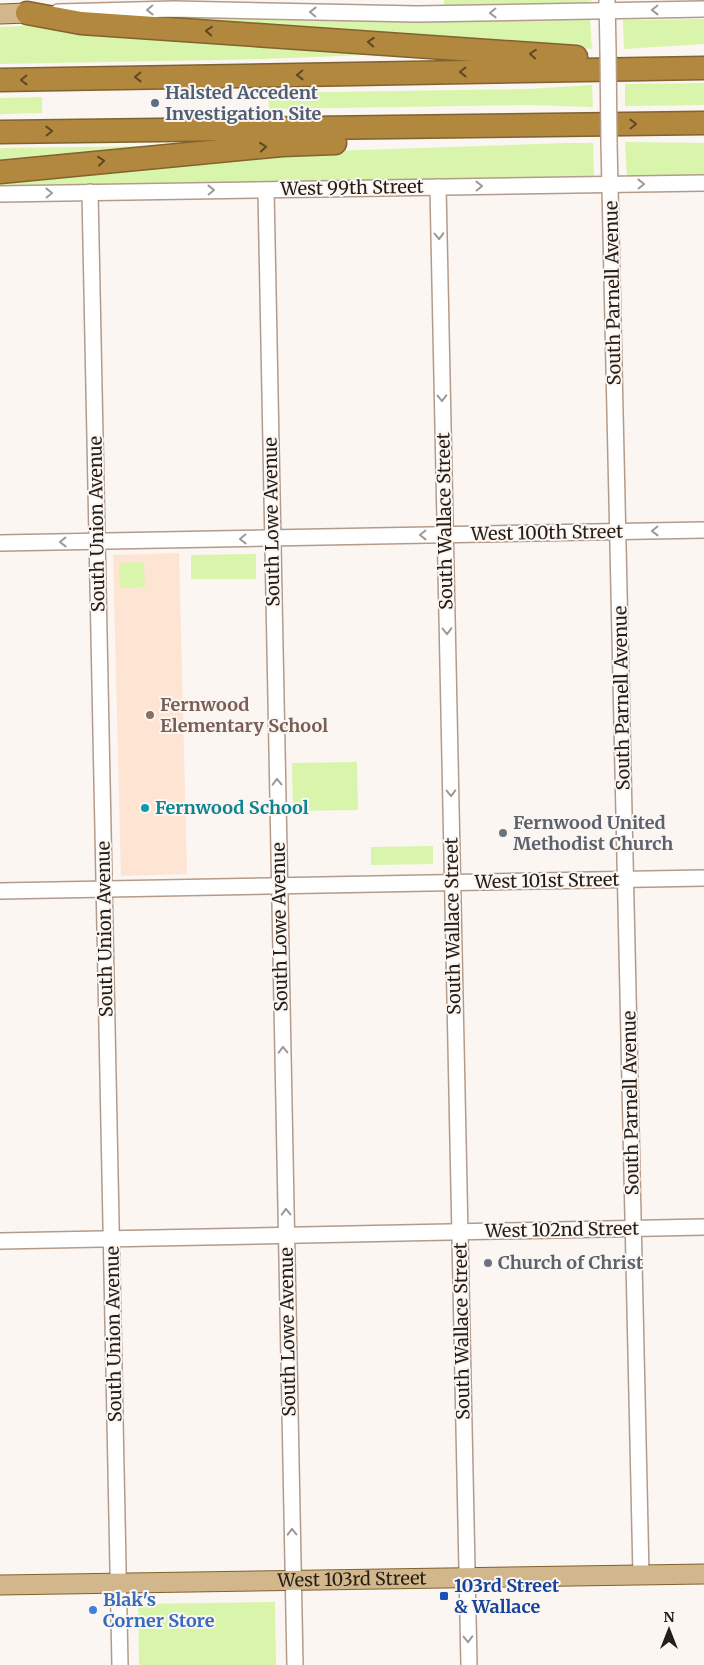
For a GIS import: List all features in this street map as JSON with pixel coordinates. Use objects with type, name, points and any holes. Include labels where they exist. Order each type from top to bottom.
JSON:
[{"type":"highway","points":[[27,13],[80,23],[704,67]]},
{"type":"highway","points":[[0,80],[704,67]]},
{"type":"highway","points":[[0,132],[704,123]]},
{"type":"highway","points":[[0,172],[272,146],[430,140],[567,126]]},
{"type":"main road","points":[[0,14],[27,13]]},
{"type":"main road","name":"West 103rd Street","points":[[0,1585],[704,1574]]},
{"type":"street","points":[[27,13],[86,5],[260,5],[417,14],[607,5],[704,9]]},
{"type":"street","name":"South Parnell Avenue","points":[[607,5],[641,1575]]},
{"type":"street","name":"West 99th Street","points":[[0,194],[704,183]]},
{"type":"street","name":"South Wallace Street","points":[[438,187],[469,1665]]},
{"type":"street","name":"South Lowe Avenue","points":[[266,190],[295,1665]]},
{"type":"street","name":"South Union Avenue","points":[[90,192],[120,1665]]},
{"type":"street","name":"West 100th Street","points":[[0,543],[704,530]]},
{"type":"street","name":"West 101st Street","points":[[0,891],[704,878]]},
{"type":"street","name":"West 102nd Street","points":[[0,1241],[704,1227]]},
{"type":"shaded area","name":"Fernwood Elementary School","points":[[179,553],[187,874],[121,876],[113,555]]},
{"type":"green space","points":[[444,0],[593,0],[587,2],[444,5]]},
{"type":"green space","points":[[154,17],[457,21],[590,20],[592,49]]},
{"type":"green space","points":[[704,19],[704,44],[624,49],[623,20]]},
{"type":"green space","points":[[46,25],[391,54],[265,59],[0,64],[0,27]]},
{"type":"green space","points":[[704,83],[704,105],[625,106],[625,84]]},
{"type":"green space","points":[[592,85],[593,107],[530,105],[269,109],[268,93],[528,89]]},
{"type":"green space","points":[[42,97],[42,113],[0,114],[0,98]]},
{"type":"green space","points":[[625,142],[704,143],[704,175],[627,176]]},
{"type":"green space","points":[[593,143],[594,177],[0,186],[0,177],[272,153]]},
{"type":"green space","points":[[149,146],[149,151],[0,165],[0,148]]},
{"type":"green space","points":[[256,554],[256,579],[191,579],[191,555]]},
{"type":"green space","points":[[144,562],[145,587],[120,588],[119,563]]},
{"type":"green space","points":[[357,762],[358,810],[293,811],[292,763]]},
{"type":"green space","points":[[433,846],[433,864],[371,865],[371,847]]},
{"type":"green space","points":[[275,1602],[276,1665],[139,1665],[138,1604]]},
{"type":"place","name":"Halsted Accedent Investigation Site","points":[[155,103]]},
{"type":"place","name":"Fernwood Elementary School","points":[[150,715]]},
{"type":"place","name":"Fernwood School","points":[[145,808]]},
{"type":"place","name":"Fernwood United Methodist Church","points":[[503,833]]},
{"type":"place","name":"Church of Christ","points":[[488,1263]]},
{"type":"place","name":"103rd Street & Wallace","points":[[444,1596]]},
{"type":"place","name":"Blak's Corner Store","points":[[93,1610]]}]
